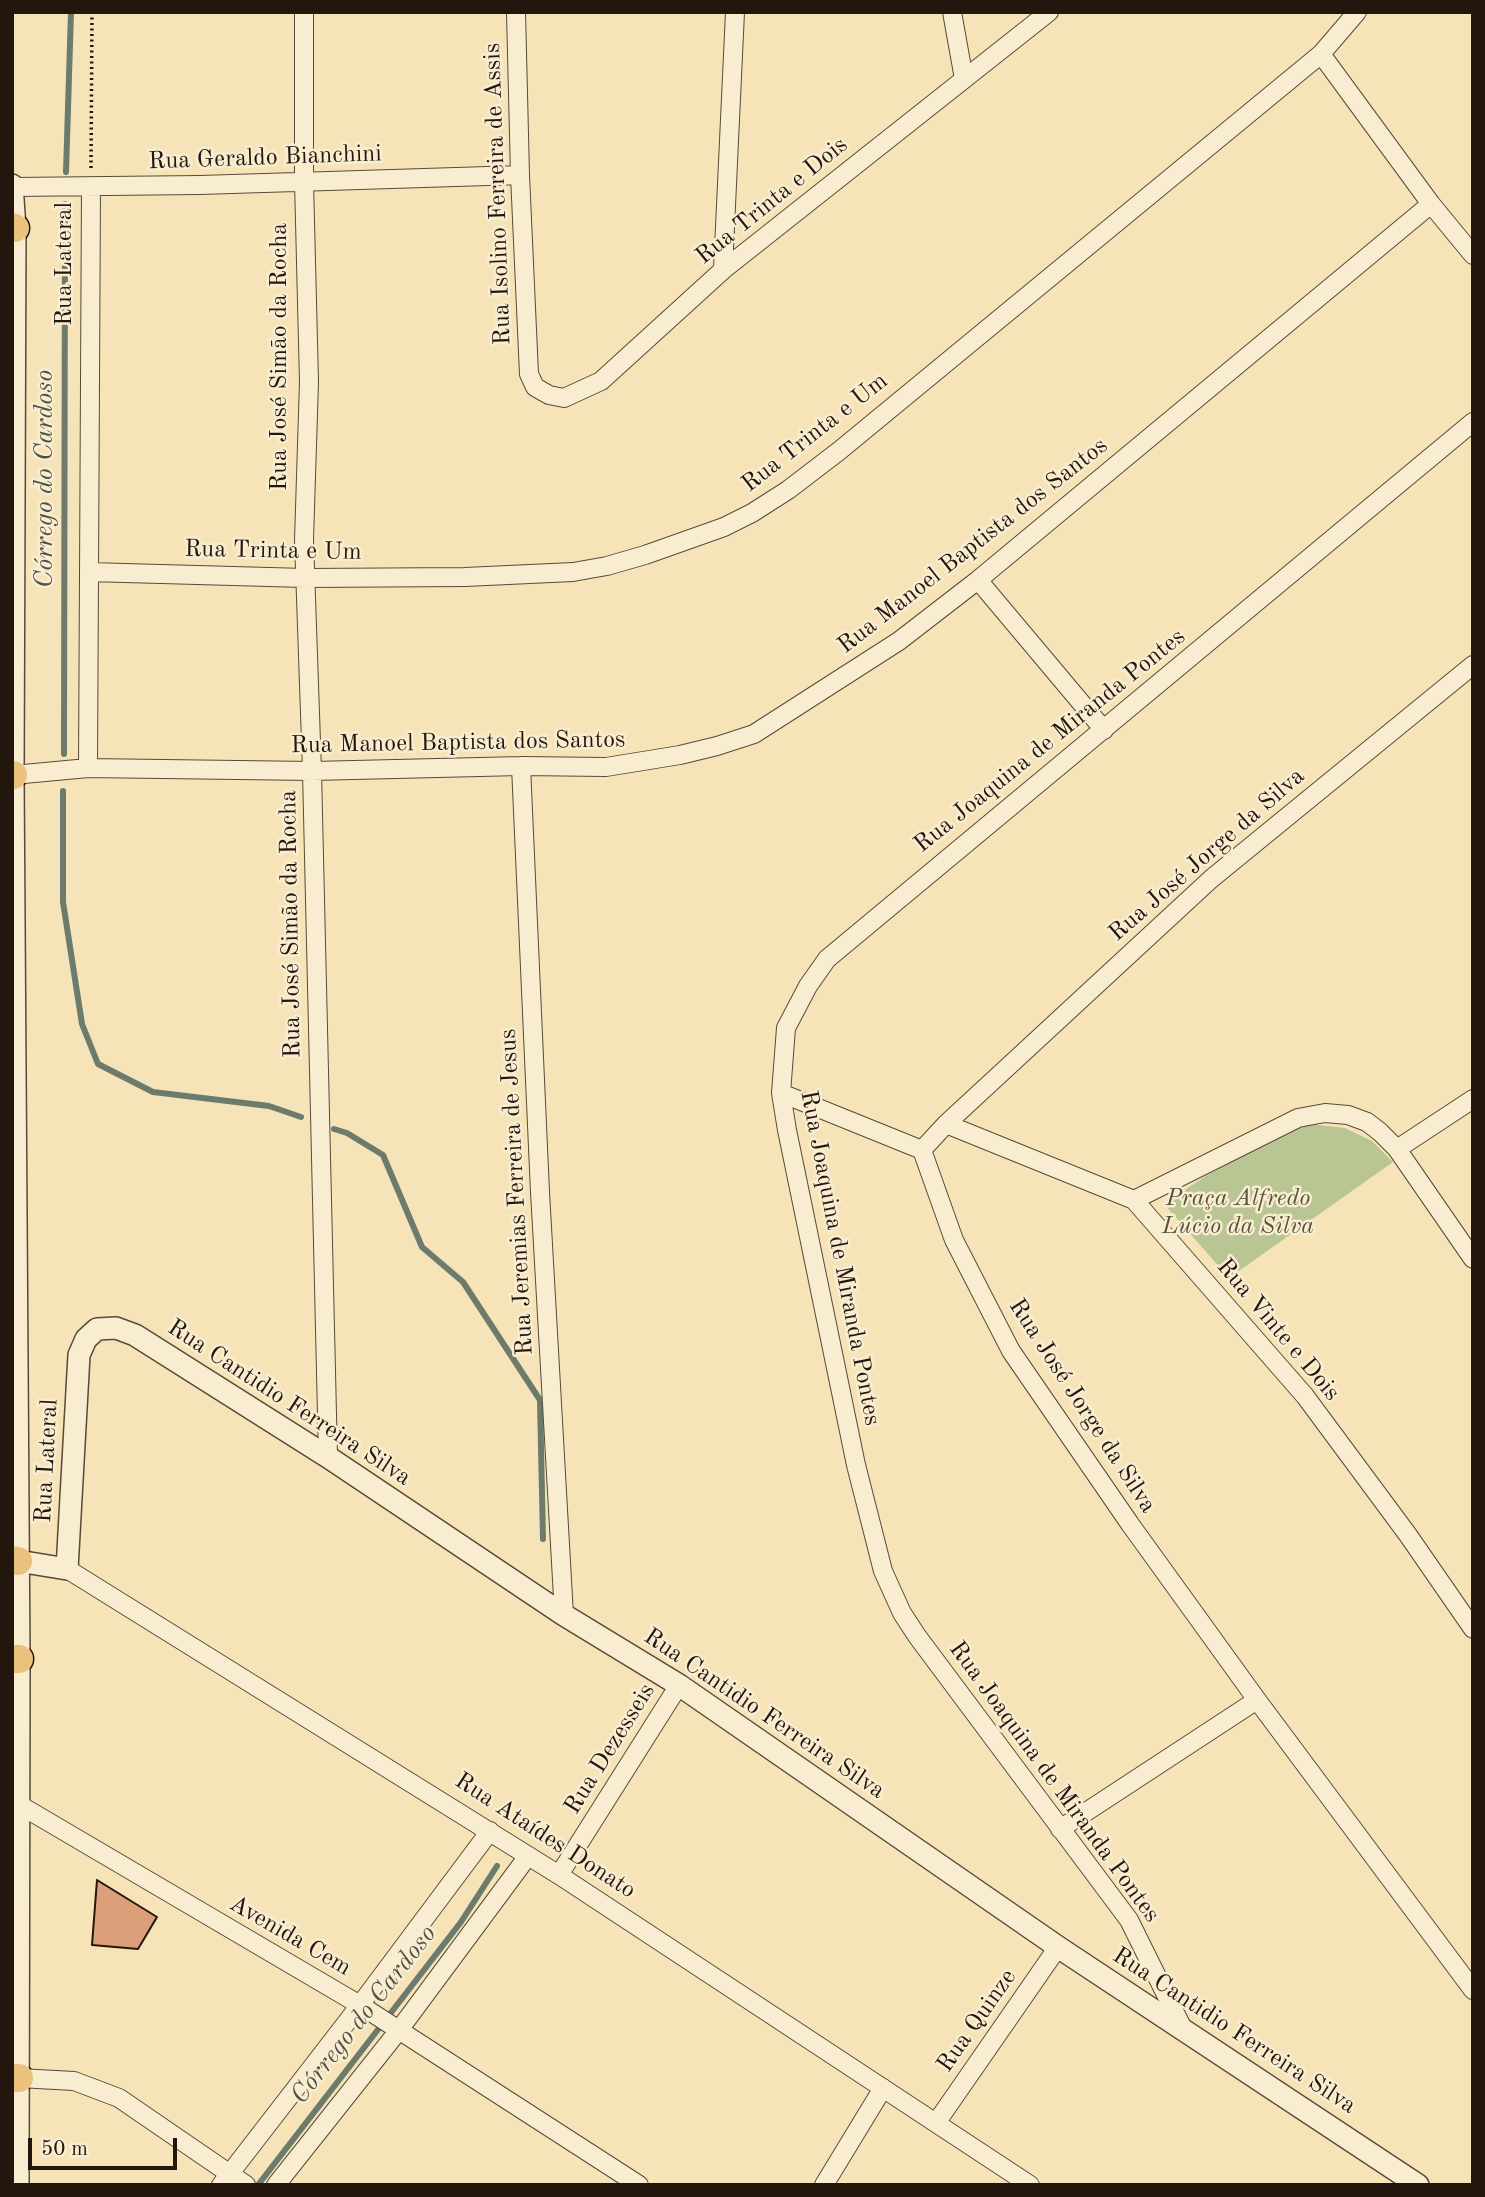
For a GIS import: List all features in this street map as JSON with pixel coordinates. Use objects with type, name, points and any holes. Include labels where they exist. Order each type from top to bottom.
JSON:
[{"type":"street","name":"Rua José Simão da Rocha","points":[[304,12],[304,181],[309,382],[305,578],[328,1457]]},
{"type":"street","name":"Rua Isolino Ferreira de Assis","points":[[516,12],[529,374]]},
{"type":"street","points":[[723,270],[735,12]]},
{"type":"street","points":[[952,12],[964,79]]},
{"type":"street","name":"Rua Trinta e Dois","points":[[529,374],[535,387],[549,395],[564,398],[601,382],[723,270],[1049,12]]},
{"type":"street","name":"Rua Trinta e Um","points":[[89,572],[305,578],[465,577],[573,572],[607,566],[691,540],[752,513],[788,490],[839,451],[1321,54],[1357,12]]},
{"type":"street","points":[[1321,54],[1431,204],[1473,255]]},
{"type":"street","name":"Rua Geraldo Bianchini","points":[[13,186],[91,187],[520,175]]},
{"type":"street","points":[[13,186],[15,1659],[18,1804],[15,2078],[19,2185]]},
{"type":"street","name":"Rua Lateral","points":[[88,768],[91,187]]},
{"type":"street","name":"Rua Manoel Baptista dos Santos","points":[[13,775],[88,768],[312,771],[522,766],[606,767],[643,763],[717,746],[754,734],[899,641],[978,580],[1431,204]]},
{"type":"street","name":"Rua Joaquina de Miranda Pontes","points":[[1183,2029],[1129,1920],[917,1636],[902,1613],[883,1571],[856,1465],[780,1093],[786,1028],[808,986],[827,959],[1473,422]]},
{"type":"street","points":[[978,580],[1104,730]]},
{"type":"street","name":"Rua José Jorge da Silva","points":[[1473,665],[1211,879],[946,1124],[922,1150],[954,1240],[1011,1351],[1130,1524],[1257,1700],[1473,1990]]},
{"type":"street","name":"Rua Jeremias Ferreira de Jesus","points":[[522,766],[540,1192],[564,1615]]},
{"type":"street","points":[[780,1093],[922,1150]]},
{"type":"street","points":[[1397,1149],[1473,1099]]},
{"type":"street","points":[[1134,1200],[1297,1118],[1325,1112],[1348,1115],[1367,1122],[1397,1149],[1473,1259]]},
{"type":"street","name":"Rua Vinte e Dois","points":[[946,1124],[1134,1200],[1305,1396],[1408,1535],[1473,1629]]},
{"type":"street","name":"Rua Cantidio Ferreira Silva","points":[[79,1355],[86,1339],[97,1329],[116,1328],[135,1335],[328,1457],[564,1615],[679,1685],[1058,1947],[1418,2185]]},
{"type":"street","name":"Rua Lateral","points":[[67,1569],[79,1355]]},
{"type":"street","name":"Rua Ataídes Donato","points":[[15,1561],[67,1569],[559,1875],[1030,2185]]},
{"type":"street","name":"Rua Dezesseis","points":[[559,1875],[679,1685]]},
{"type":"street","points":[[1060,1829],[1257,1700]]},
{"type":"street","name":"Avenida Cem","points":[[18,1804],[360,2005],[639,2185]]},
{"type":"street","points":[[225,2179],[490,1831]]},
{"type":"street","points":[[276,2185],[399,2030],[528,1856]]},
{"type":"street","name":"Rua Quinze","points":[[936,2123],[1058,1947]]},
{"type":"street","points":[[15,2078],[74,2081],[119,2098],[225,2179],[246,2185]]},
{"type":"street","points":[[827,2184],[883,2088]]},
{"type":"path","name":"Rua Lateral","points":[[91,187],[92,12]]},
{"type":"green space","name":"Praça Alfredo Lúcio da Silva","points":[[1309,1124],[1345,1128],[1372,1141],[1393,1162],[1229,1278],[1164,1204],[1204,1177],[1277,1137]]},
{"type":"building","points":[[97,1880],[157,1917],[138,1949],[92,1945]]},
{"type":"waterway","name":"Córrego do Cardoso","points":[[66,172],[71,12]]},
{"type":"waterway","name":"Córrego do Cardoso","points":[[64,754],[65,204]]},
{"type":"waterway","name":"Córrego do Cardoso","points":[[63,791],[63,902],[82,1024],[98,1064],[153,1092],[269,1106],[301,1117]]},
{"type":"waterway","name":"Córrego do Cardoso","points":[[334,1129],[347,1133],[383,1155],[422,1247],[463,1282],[540,1400],[543,1539]]},
{"type":"waterway","name":"Córrego do Cardoso","points":[[258,2185],[461,1922],[497,1866]]}]
